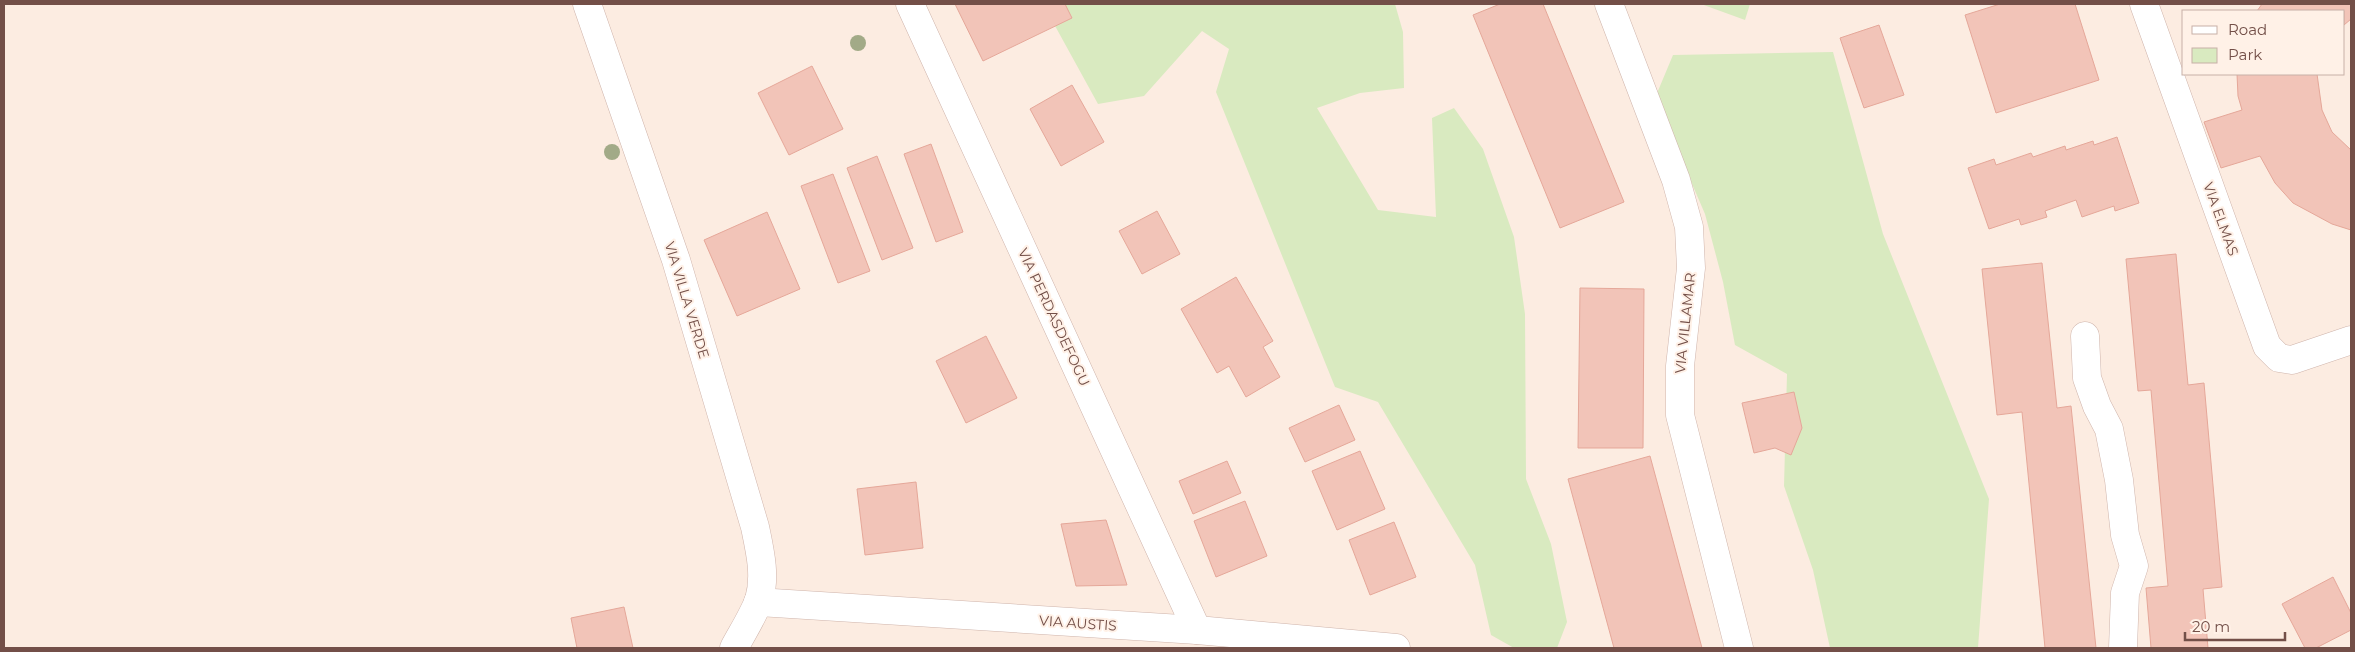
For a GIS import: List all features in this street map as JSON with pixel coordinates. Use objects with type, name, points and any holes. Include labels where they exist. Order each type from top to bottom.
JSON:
[{"type":"street","name":"VIA VILLA VERDE","points":[[587,4],[676,260],[749,504],[762,566],[762,584],[758,602],[734,648]]},
{"type":"street","name":"VIA PERDASDEFOGU","points":[[910,4],[1197,630]]},
{"type":"street","name":"VIA VILLAMAR","points":[[1609,4],[1676,180],[1689,227],[1691,260],[1680,366],[1680,415],[1739,648]]},
{"type":"street","name":"VIA ELMAS","points":[[2144,4],[2267,346],[2279,358],[2292,360],[2351,340]]},
{"type":"street","points":[[2085,336],[2087,378],[2097,406],[2109,429],[2119,480],[2125,535],[2134,566],[2125,593],[2123,648]]},
{"type":"street","name":"VIA AUSTIS","points":[[758,602],[1197,630],[1396,648]]},
{"type":"green space","points":[[1043,4],[1395,4],[1403,32],[1404,88],[1360,93],[1317,108],[1378,210],[1436,217],[1432,118],[1454,108],[1483,149],[1514,237],[1525,314],[1526,479],[1551,544],[1567,622],[1557,648],[1514,648],[1491,635],[1475,565],[1378,402],[1335,387],[1216,92],[1229,49],[1202,31],[1144,96],[1098,104]]},
{"type":"green space","points":[[1701,4],[1750,4],[1745,20]]},
{"type":"green space","points":[[1833,52],[1883,234],[1989,499],[1978,648],[1830,648],[1813,570],[1784,486],[1787,374],[1735,345],[1723,282],[1705,214],[1655,98],[1673,55]]},
{"type":"building","points":[[955,4],[1065,4],[1072,18],[983,61]]},
{"type":"building","points":[[1500,4],[1543,4],[1624,202],[1560,228],[1473,15]]},
{"type":"building","points":[[2000,4],[2075,4],[2099,80],[1996,113],[1965,15]]},
{"type":"building","points":[[2262,4],[2351,4],[2351,19],[2345,24],[2345,10],[2258,10]]},
{"type":"building","points":[[1879,25],[1904,95],[1864,108],[1840,38]]},
{"type":"building","points":[[812,66],[843,129],[789,155],[758,93]]},
{"type":"building","points":[[2237,75],[2317,75],[2322,110],[2332,132],[2351,150],[2351,230],[2332,224],[2293,203],[2275,183],[2260,156],[2221,168],[2204,122],[2242,110],[2238,96]]},
{"type":"building","points":[[1072,85],[1104,142],[1061,166],[1030,109]]},
{"type":"building","points":[[2117,137],[2139,203],[2115,211],[2114,206],[2082,217],[2076,200],[2045,211],[2047,217],[2021,225],[2019,219],[1989,229],[1968,168],[1994,159],[1996,165],[2031,153],[2033,157],[2065,146],[2066,150],[2093,141],[2094,145]]},
{"type":"building","points":[[931,144],[963,232],[936,242],[904,154]]},
{"type":"building","points":[[877,156],[913,248],[882,260],[847,168]]},
{"type":"building","points":[[833,174],[870,271],[838,283],[801,186]]},
{"type":"building","points":[[1157,211],[1180,254],[1142,274],[1119,231]]},
{"type":"building","points":[[767,212],[800,289],[737,316],[704,240]]},
{"type":"building","points":[[2176,254],[2188,385],[2204,383],[2222,587],[2203,589],[2208,648],[2151,648],[2146,588],[2168,586],[2151,390],[2138,391],[2126,259]]},
{"type":"building","points":[[2042,263],[2057,408],[2071,406],[2096,648],[2045,648],[2022,412],[1997,415],[1982,269]]},
{"type":"building","points":[[1236,277],[1273,341],[1263,347],[1280,377],[1246,397],[1229,366],[1217,373],[1181,309]]},
{"type":"building","points":[[1580,288],[1644,289],[1643,448],[1578,448]]},
{"type":"building","points":[[986,336],[1017,398],[966,423],[936,361]]},
{"type":"building","points":[[1794,392],[1802,428],[1791,455],[1775,448],[1754,453],[1742,403]]},
{"type":"building","points":[[1339,405],[1355,440],[1305,462],[1289,428]]},
{"type":"building","points":[[1360,451],[1385,509],[1337,530],[1312,471]]},
{"type":"building","points":[[1650,456],[1702,648],[1614,648],[1568,479]]},
{"type":"building","points":[[1227,461],[1241,493],[1193,514],[1179,481]]},
{"type":"building","points":[[916,482],[923,548],[865,555],[857,489]]},
{"type":"building","points":[[1245,501],[1267,556],[1216,577],[1194,521]]},
{"type":"building","points":[[1106,520],[1127,585],[1076,586],[1061,524]]},
{"type":"building","points":[[1394,522],[1416,577],[1370,595],[1349,540]]},
{"type":"building","points":[[2333,577],[2351,613],[2351,630],[2316,648],[2305,648],[2282,604]]},
{"type":"building","points":[[624,607],[633,648],[577,648],[571,618]]}]
